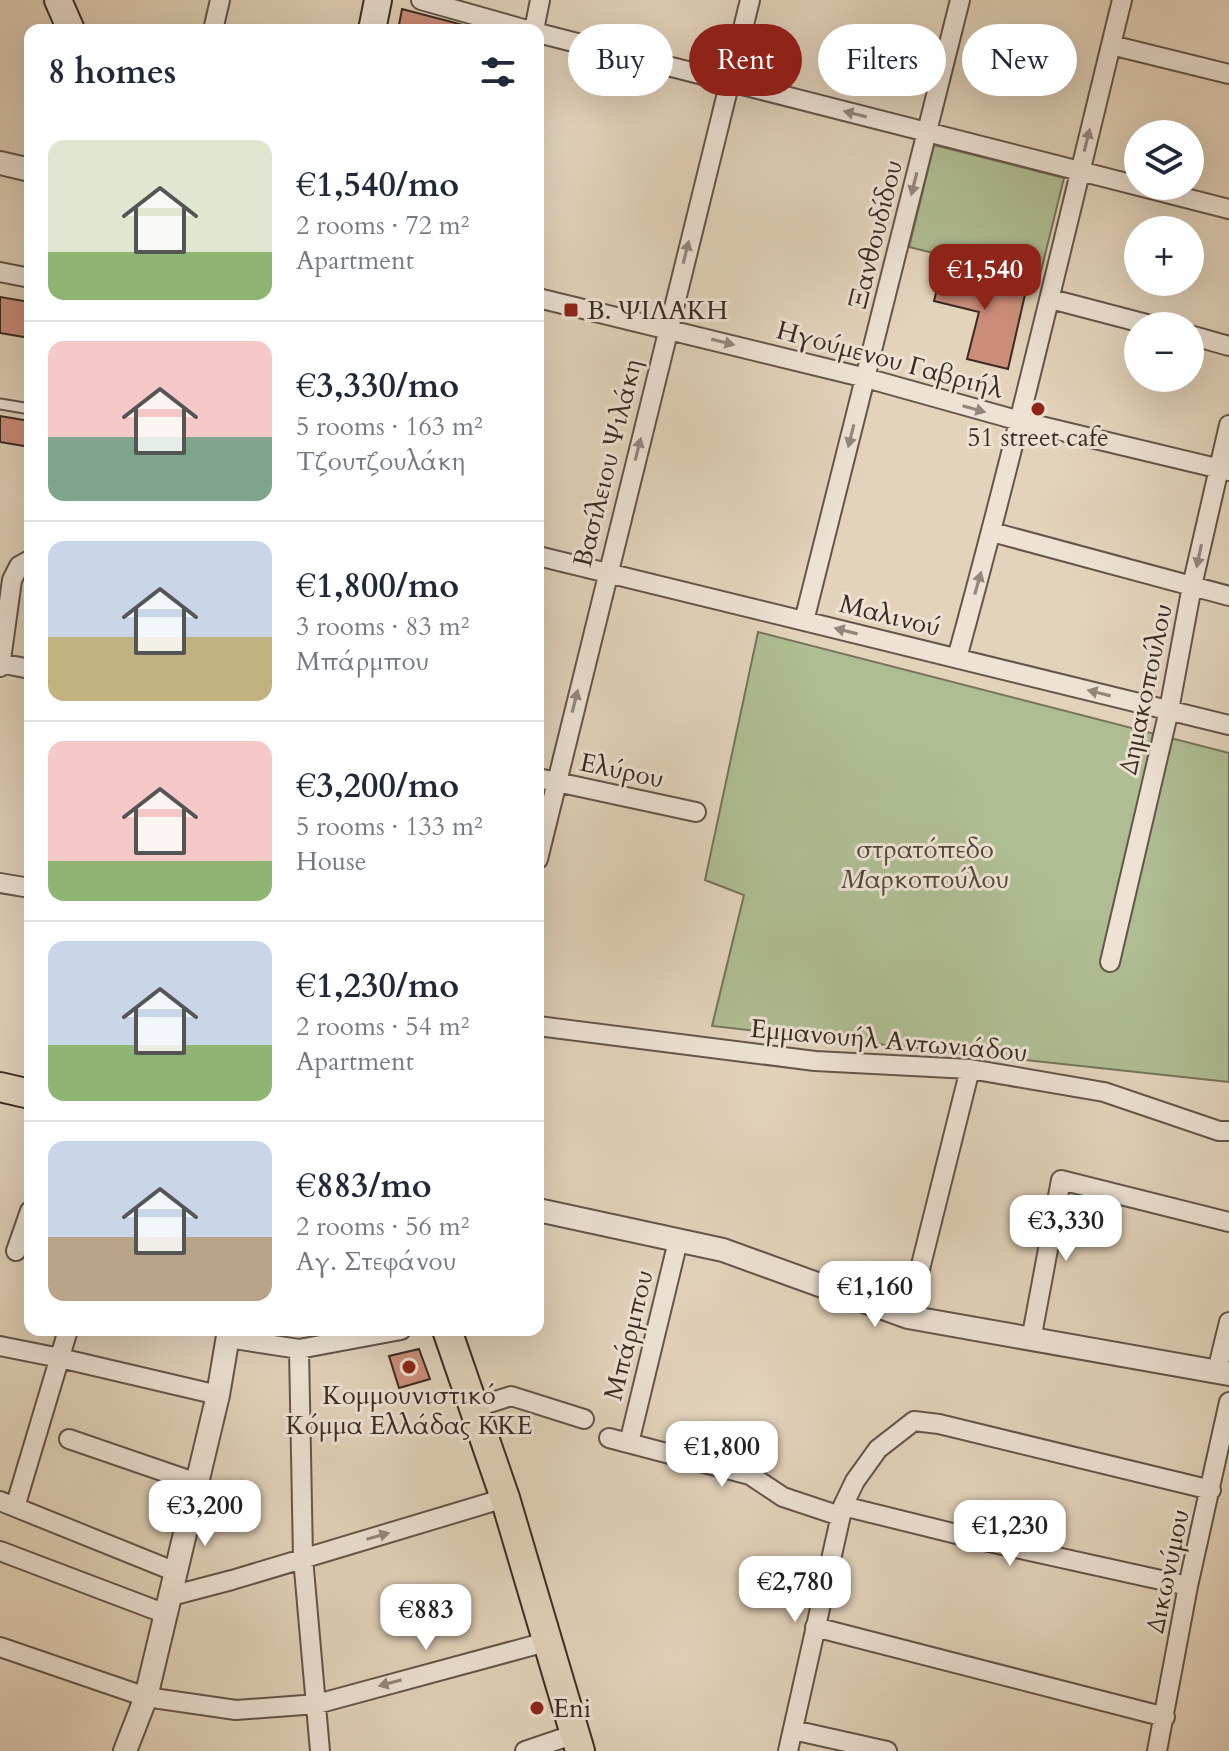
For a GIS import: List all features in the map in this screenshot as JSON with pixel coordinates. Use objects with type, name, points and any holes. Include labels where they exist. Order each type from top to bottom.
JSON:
[{"type":"main road","points":[[58,0],[68,24]]},
{"type":"main road","points":[[373,24],[378,0]]},
{"type":"main road","points":[[0,1087],[24,1093]]},
{"type":"main road","points":[[449,1336],[505,1498],[578,1742]]},
{"type":"street","points":[[214,24],[220,0]]},
{"type":"street","points":[[421,0],[506,24]]},
{"type":"street","points":[[537,24],[540,0]]},
{"type":"street","name":"Βασίλειου Ψιλάκη","points":[[743,24],[750,0]]},
{"type":"street","name":"Ξανθουδίδου","points":[[804,621],[960,0]]},
{"type":"street","points":[[957,658],[1051,299],[1122,0]]},
{"type":"street","points":[[544,33],[689,71]]},
{"type":"street","points":[[1111,45],[1229,74]]},
{"type":"street","name":"Βασίλειου Ψιλάκη","points":[[546,780],[607,573],[724,96]]},
{"type":"street","points":[[787,96],[1229,209]]},
{"type":"street","points":[[0,163],[24,169]]},
{"type":"street","points":[[0,272],[24,277]]},
{"type":"street","name":"Ηγούμενου Γαβριήλ","points":[[544,299],[668,328],[1020,421],[1223,470]]},
{"type":"street","points":[[1051,299],[1124,318]]},
{"type":"street","points":[[1204,339],[1229,346]]},
{"type":"street","name":"Δημακοπούλου","points":[[1110,962],[1169,710],[1192,586],[1223,470],[1229,425]]},
{"type":"street","points":[[992,532],[1229,596]]},
{"type":"street","name":"Μαλινού","points":[[544,557],[1229,725]]},
{"type":"street","points":[[24,563],[12,580],[0,664],[24,668]]},
{"type":"street","name":"Ελύρου","points":[[546,780],[696,812]]},
{"type":"street","points":[[0,883],[24,887]]},
{"type":"street","name":"Εμμανουήλ Αντωνιάδου","points":[[544,1027],[815,1061],[970,1069],[1104,1092],[1219,1131],[1229,1131]]},
{"type":"street","points":[[908,1317],[970,1069]]},
{"type":"street","points":[[1031,1340],[1061,1180],[1229,1222]]},
{"type":"street","points":[[544,1211],[723,1250],[908,1317],[1223,1372],[1229,1322]]},
{"type":"street","points":[[16,1251],[24,1228]]},
{"type":"street","name":"Μπάρμπου","points":[[629,1443],[678,1241]]},
{"type":"street","points":[[66,1336],[7,1504],[176,1572]]},
{"type":"street","points":[[125,1751],[146,1697],[218,1395],[228,1336]]},
{"type":"street","points":[[237,1336],[299,1349],[369,1336]]},
{"type":"street","points":[[0,1346],[218,1395]]},
{"type":"street","points":[[299,1349],[303,1558],[320,1751]]},
{"type":"street","points":[[474,1408],[511,1396],[584,1419]]},
{"type":"street","name":"Δικωνύμου","points":[[1157,1751],[1188,1586],[1229,1402]]},
{"type":"street","points":[[788,1751],[842,1511],[855,1481],[878,1449],[914,1421],[939,1424],[1211,1490]]},
{"type":"street","points":[[609,1438],[750,1475],[783,1497],[1188,1586]]},
{"type":"street","points":[[69,1439],[197,1483]]},
{"type":"street","points":[[0,1551],[168,1605],[232,1580],[505,1498]]},
{"type":"street","points":[[815,1627],[1165,1717]]},
{"type":"street","points":[[0,1647],[146,1697],[236,1710],[317,1704],[546,1642]]},
{"type":"street","points":[[793,1730],[887,1751]]},
{"type":"street","points":[[525,1751],[578,1742]]},
{"type":"lane","points":[[0,404],[24,408]]},
{"type":"green space","points":[[934,145],[1064,178],[1039,279],[909,247]]},
{"type":"green space","name":"στρατόπεδο Μαρκοπούλου","points":[[758,632],[1229,753],[1229,1082],[712,1026],[744,895],[705,880]]},
{"type":"building","points":[[402,9],[460,24],[399,24]]},
{"type":"building","points":[[943,265],[1027,286],[1008,369],[967,359],[979,312],[934,301]]},
{"type":"building","points":[[0,297],[24,301],[24,337],[0,333]]},
{"type":"building","points":[[0,416],[24,420],[24,446],[0,442]]},
{"type":"building","name":"Κομμουνιστικό Κόμμα Ελλάδας ΚΚΕ","points":[[419,1349],[430,1379],[399,1388],[389,1356]]},
{"type":"place","name":"Β. ΨΙΛΑΚΗ","points":[[571,310]]},
{"type":"place","name":"51 street cafe","points":[[1038,409]]},
{"type":"place","name":"Κομμουνιστικό Κόμμα Ελλάδας ΚΚΕ","points":[[409,1367]]},
{"type":"place","name":"Eni","points":[[537,1708]]}]
